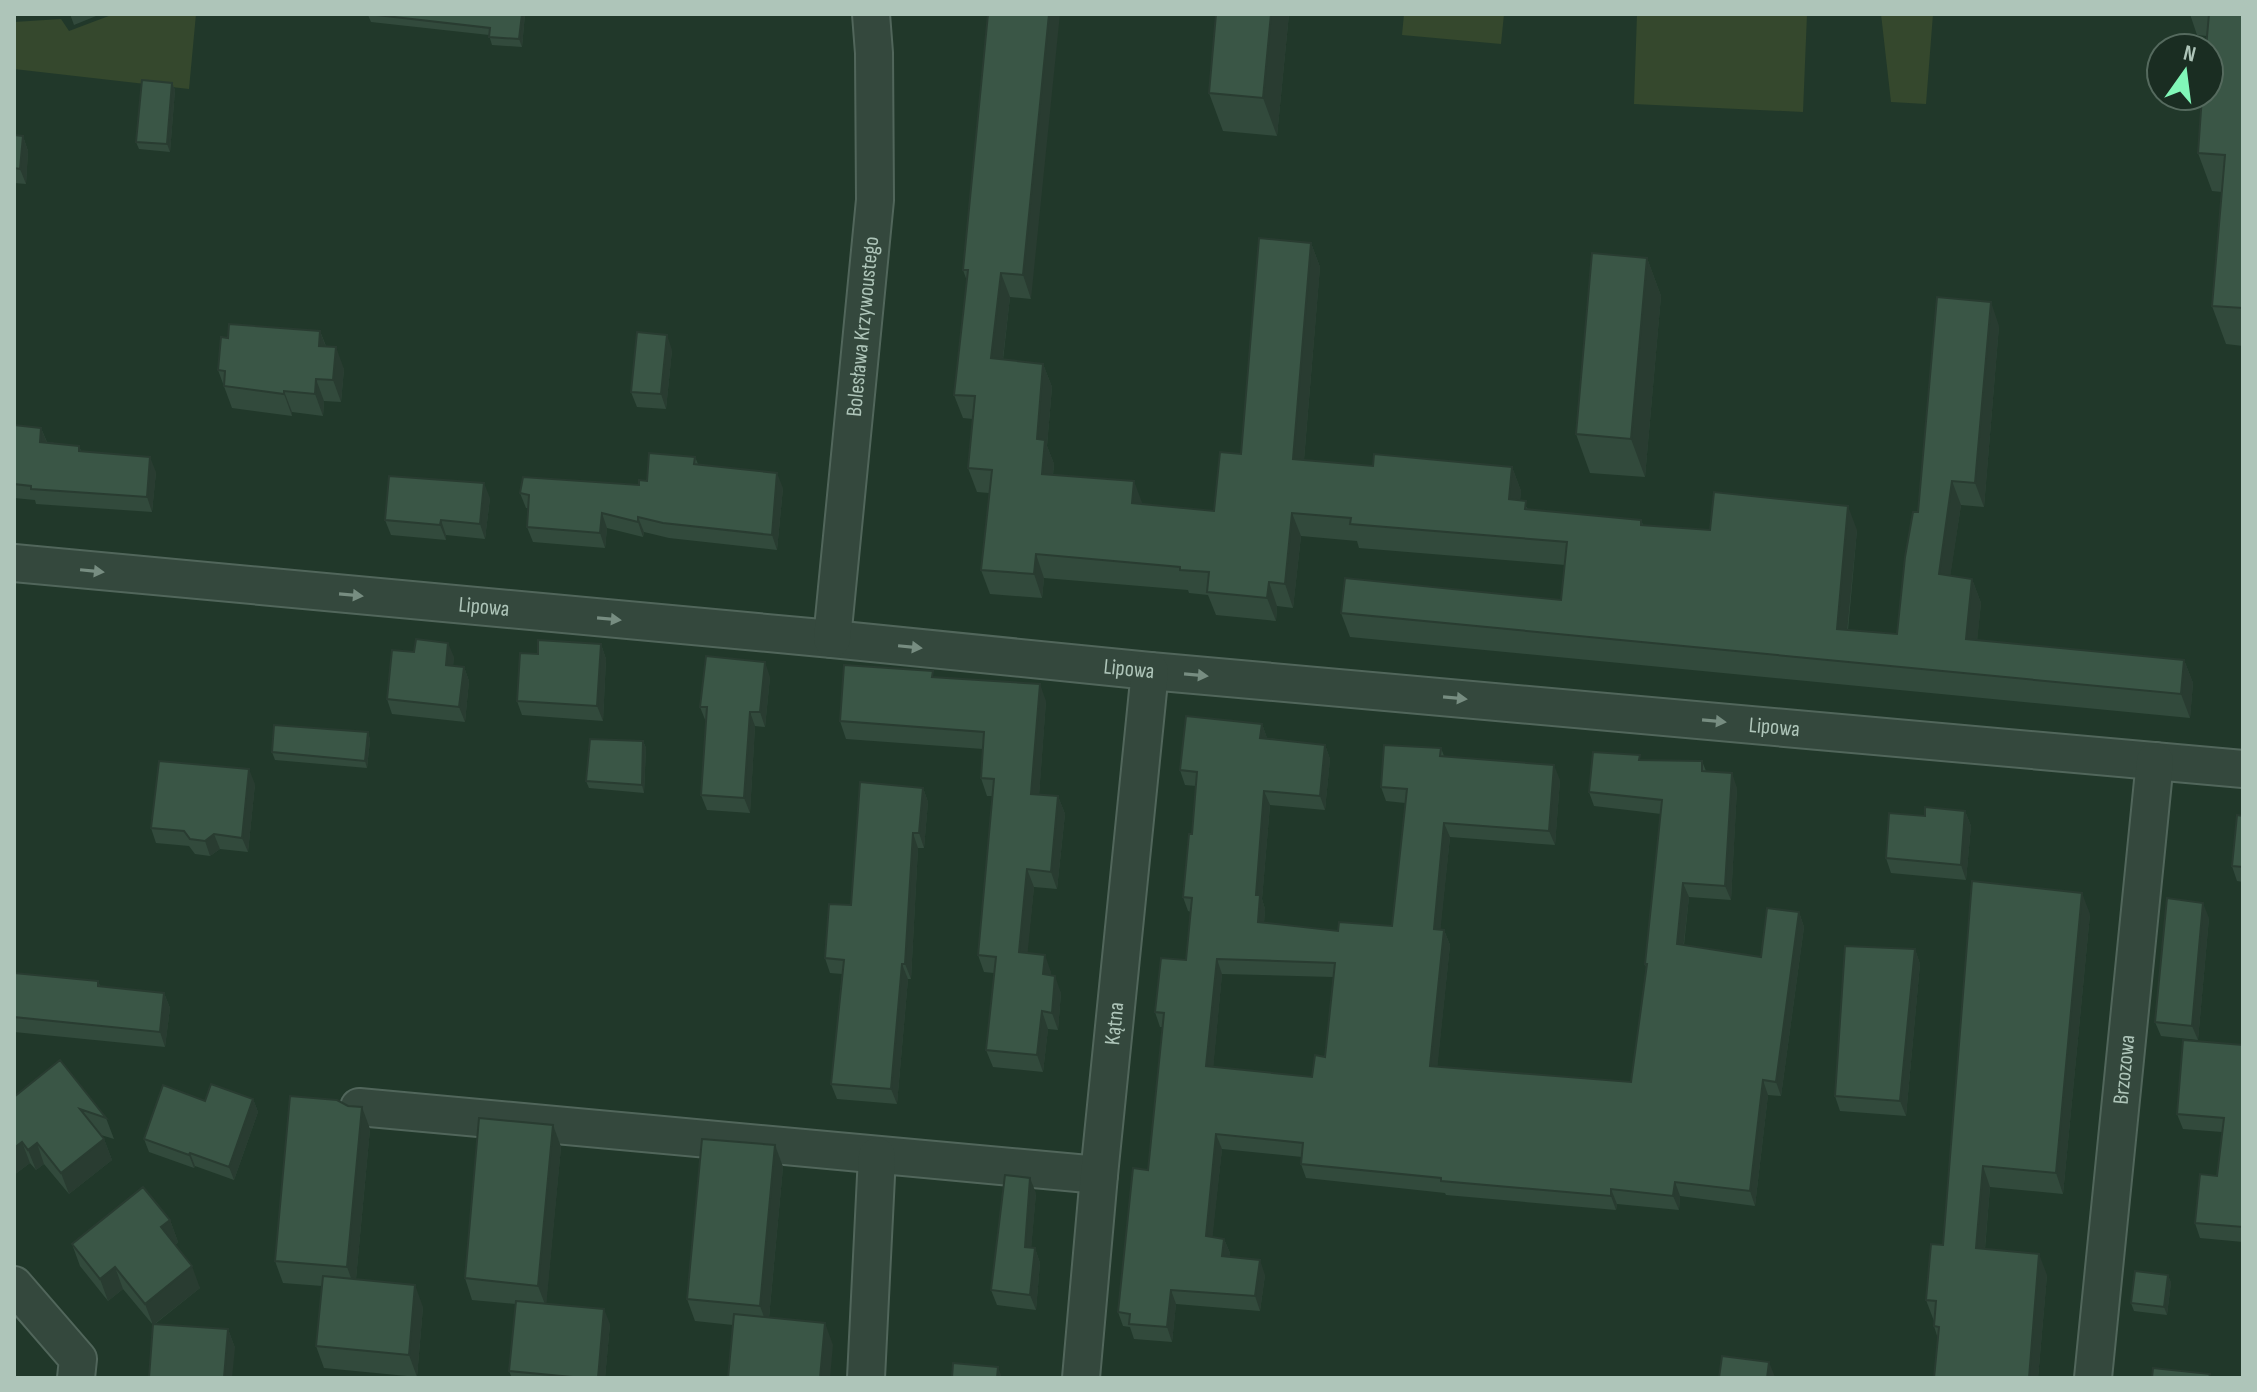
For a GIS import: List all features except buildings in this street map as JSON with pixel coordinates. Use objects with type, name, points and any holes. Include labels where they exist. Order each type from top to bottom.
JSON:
[{"type":"street","name":"Bolesława Krzywoustego","points":[[832,639],[875,200],[871,14]]},
{"type":"street","name":"Lipowa","points":[[14,563],[1150,671],[2243,769]]},
{"type":"street","name":"Kątna","points":[[1081,1378],[1150,671]]},
{"type":"street","name":"Brzozowa","points":[[2093,1378],[2155,761]]},
{"type":"street","points":[[359,1107],[1099,1175]]},
{"type":"street","points":[[866,1378],[877,1156]]},
{"type":"street","points":[[14,1285],[78,1359],[76,1378]]},
{"type":"green space","points":[[114,14],[196,14],[189,89],[14,69],[14,22],[61,19],[69,31]]},
{"type":"green space","points":[[1404,14],[1504,14],[1501,44],[1402,35]]},
{"type":"green space","points":[[1637,14],[1807,14],[1803,112],[1634,104]]},
{"type":"green space","points":[[1881,14],[1933,14],[1926,104],[1891,102]]}]
